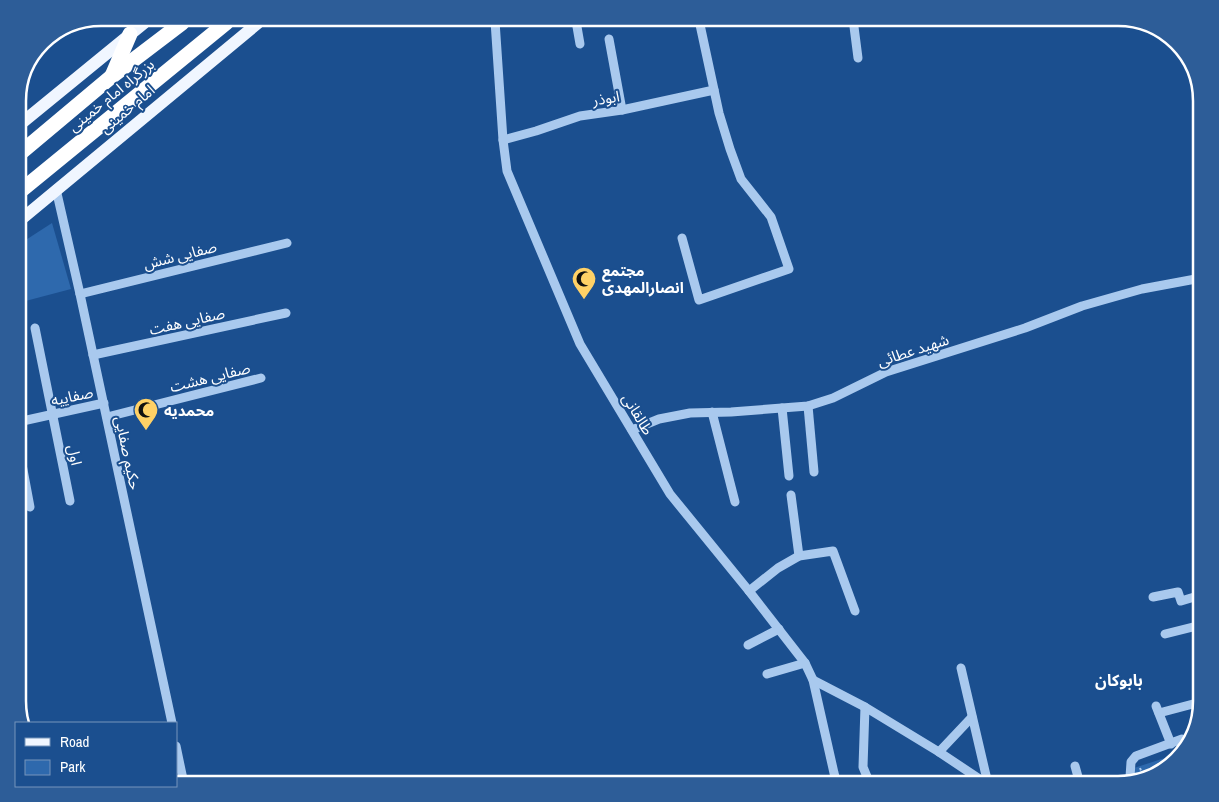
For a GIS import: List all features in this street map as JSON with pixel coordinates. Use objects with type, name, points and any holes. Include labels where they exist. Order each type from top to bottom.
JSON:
[{"type":"highway","name":"بزرگراه امام خمینی","points":[[26,148],[112,77],[178,26]]},
{"type":"highway","name":"بزرگراه امام خمینی","points":[[26,186],[222,26]]},
{"type":"highway","points":[[112,77],[130,34]]},
{"type":"main road","points":[[26,119],[140,26]]},
{"type":"main road","name":"امام خمینی","points":[[26,215],[254,26]]},
{"type":"street","name":"طالقانی","points":[[495,26],[503,140],[507,171],[580,344],[670,494],[805,663],[813,680],[835,776]]},
{"type":"street","points":[[577,26],[580,44]]},
{"type":"street","points":[[682,238],[699,300],[789,269],[771,217],[741,180],[719,113],[700,26]]},
{"type":"street","points":[[854,26],[858,58]]},
{"type":"street","points":[[609,39],[622,110]]},
{"type":"street","name":"ابوذر","points":[[503,140],[580,116],[622,110],[714,90]]},
{"type":"street","name":"حکیم صفایی","points":[[56,189],[172,722]]},
{"type":"street","name":"صفایی شش","points":[[80,294],[287,243]]},
{"type":"street","name":"شهید عطائی","points":[[632,430],[660,419],[690,413],[808,406],[833,398],[886,372],[1025,328],[1082,306],[1142,289],[1193,280]]},
{"type":"street","name":"صفایی هفت","points":[[93,356],[286,313]]},
{"type":"street","name":"اول","points":[[35,328],[70,501]]},
{"type":"street","name":"صفایی هشت","points":[[107,417],[261,378]]},
{"type":"street","name":"صفاییه","points":[[26,420],[104,403]]},
{"type":"street","points":[[808,406],[814,472]]},
{"type":"street","points":[[782,408],[788,476]]},
{"type":"street","points":[[712,412],[735,502]]},
{"type":"street","points":[[26,486],[30,507]]},
{"type":"street","points":[[791,495],[799,556]]},
{"type":"street","points":[[749,592],[778,568],[799,556],[833,552],[855,612]]},
{"type":"street","points":[[1153,597],[1178,592],[1181,601],[1193,598]]},
{"type":"street","points":[[1165,634],[1193,627]]},
{"type":"street","points":[[748,645],[778,629]]},
{"type":"street","points":[[767,674],[805,663]]},
{"type":"street","points":[[961,668],[986,776]]},
{"type":"street","points":[[813,680],[865,707],[976,776]]},
{"type":"street","points":[[1171,744],[1158,709],[1193,704]]},
{"type":"street","points":[[865,707],[863,767],[867,776]]},
{"type":"street","points":[[939,752],[972,717]]},
{"type":"street","points":[[1130,775],[1131,762],[1136,756],[1181,739]]},
{"type":"street","points":[[178,756],[182,776]]},
{"type":"street","points":[[1075,766],[1078,776]]},
{"type":"green space","points":[[52,223],[71,289],[26,301],[26,240]]},
{"type":"green space","points":[[1166,757],[1155,766],[1131,774],[1134,768]]},
{"type":"place","name":"مجتمع انصارالمهدی","points":[[584,300]]},
{"type":"place","name":"محمدیه","points":[[146,431]]},
{"type":"district","name":"بابوکان","points":[[1119,680]]}]
